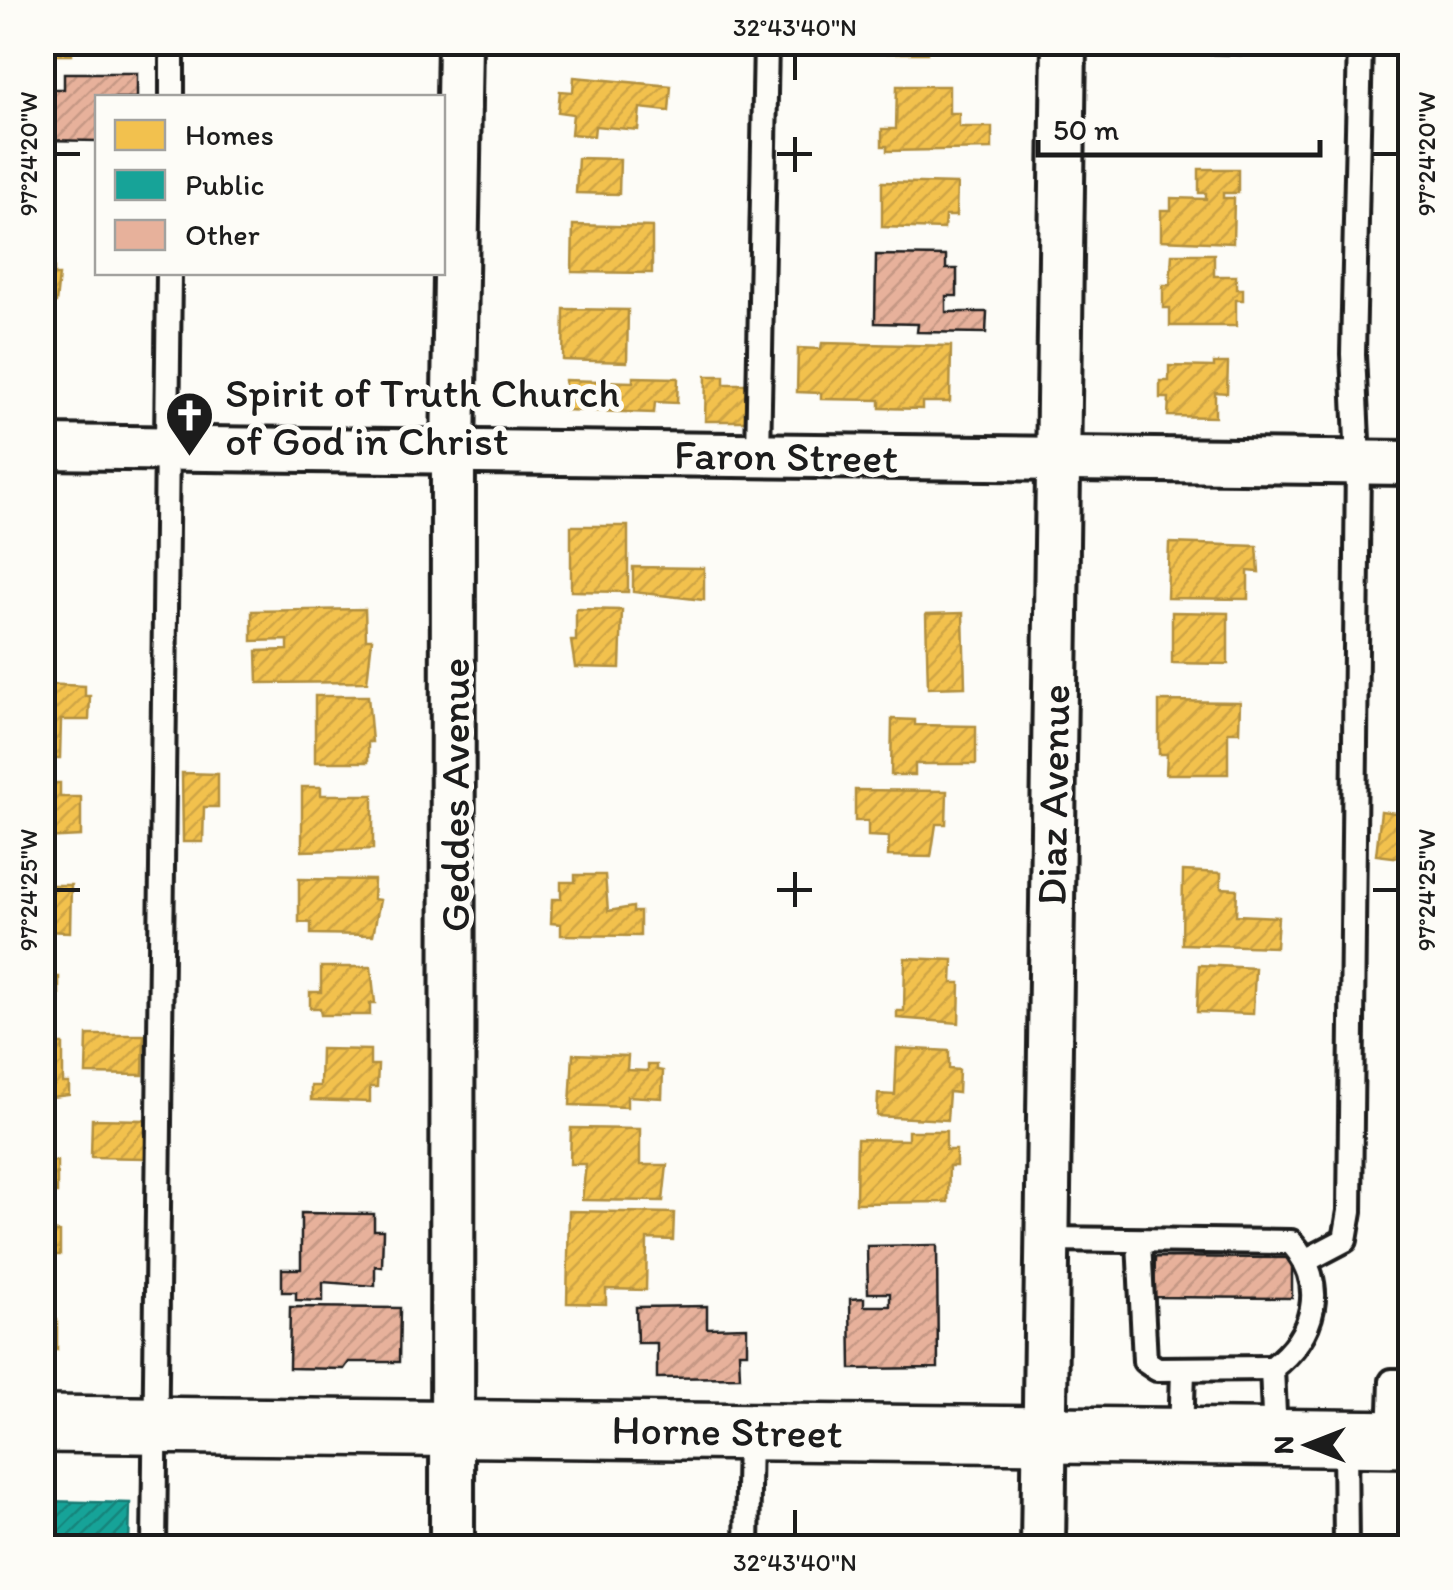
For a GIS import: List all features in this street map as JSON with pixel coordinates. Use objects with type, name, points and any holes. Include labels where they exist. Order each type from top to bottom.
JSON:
[{"type":"street","name":"Geddes Avenue","points":[[452,1548],[453,452],[460,42]]},
{"type":"street","name":"Diaz Avenue","points":[[1043,1548],[1064,42]]},
{"type":"street","name":"Faron Street","points":[[42,447],[1410,463]]},
{"type":"street","name":"Horne Street","points":[[42,1424],[1382,1439]]},
{"type":"lane","points":[[172,42],[172,95]]},
{"type":"lane","points":[[758,455],[766,42]]},
{"type":"lane","points":[[1306,1260],[1345,1240],[1350,1211],[1358,462],[1353,354],[1360,42]]},
{"type":"lane","points":[[154,1548],[169,275]]},
{"type":"lane","points":[[1047,1239],[1291,1242],[1306,1260],[1314,1291],[1309,1330],[1290,1355],[1272,1368],[1158,1369],[1145,1361],[1138,1241]]},
{"type":"lane","points":[[1272,1368],[1274,1438]]},
{"type":"lane","points":[[1181,1436],[1183,1370]]},
{"type":"lane","points":[[1346,1548],[1382,1439],[1392,1381],[1410,1381]]},
{"type":"lane","points":[[747,1548],[749,1432]]},
{"type":"building: Homes","points":[[42,42],[72,42],[72,55],[42,55]]},
{"type":"building: Homes","points":[[317,42],[369,42],[369,48],[317,48]]},
{"type":"building: Homes","points":[[876,42],[950,42],[950,47],[927,46],[927,53],[887,53],[875,50]]},
{"type":"building: Homes","points":[[574,77],[671,86],[669,111],[640,108],[638,130],[595,126],[594,136],[571,134],[573,114],[558,112],[560,91],[573,92]]},
{"type":"building: Homes","points":[[897,86],[949,86],[949,113],[959,113],[959,127],[992,127],[992,149],[887,151],[887,146],[882,146],[882,129],[896,129]]},
{"type":"building: Homes","points":[[578,158],[620,159],[619,194],[576,193]]},
{"type":"building: Homes","points":[[1199,169],[1238,169],[1238,193],[1223,193],[1223,198],[1234,198],[1233,243],[1161,240],[1161,210],[1171,210],[1171,198],[1206,199],[1206,193],[1199,193]]},
{"type":"building: Homes","points":[[882,182],[957,184],[956,216],[945,216],[944,229],[882,227]]},
{"type":"building: Homes","points":[[573,225],[652,227],[652,273],[572,272]]},
{"type":"building: Homes","points":[[1172,254],[1214,254],[1214,276],[1236,276],[1236,289],[1243,289],[1243,300],[1236,300],[1236,326],[1170,326],[1170,308],[1163,308],[1163,285],[1170,285]]},
{"type":"building: Homes","points":[[54,262],[54,275],[59,275],[56,303],[42,304],[42,263]]},
{"type":"building: Homes","points":[[564,309],[628,310],[627,362],[563,360]]},
{"type":"building: Homes","points":[[42,335],[47,335],[47,372],[42,372]]},
{"type":"building: Homes","points":[[822,343],[951,346],[950,402],[922,402],[922,409],[880,408],[880,400],[821,399],[821,393],[797,392],[798,348],[821,349]]},
{"type":"building: Homes","points":[[1214,363],[1228,363],[1227,393],[1215,392],[1215,417],[1168,416],[1169,398],[1160,398],[1160,381],[1169,381],[1169,366],[1214,367]]},
{"type":"building: Homes","points":[[706,376],[724,376],[724,384],[748,384],[748,421],[705,421]]},
{"type":"building: Homes","points":[[633,377],[678,378],[677,403],[655,402],[654,413],[564,410],[565,380],[633,382]]},
{"type":"building: Homes","points":[[42,506],[50,506],[50,587],[42,587]]},
{"type":"building: Homes","points":[[571,526],[628,526],[628,592],[571,591]]},
{"type":"building: Homes","points":[[1169,543],[1257,546],[1259,572],[1248,571],[1248,599],[1167,598]]},
{"type":"building: Homes","points":[[633,567],[704,568],[704,600],[633,592]]},
{"type":"building: Homes","points":[[365,609],[366,639],[372,639],[367,682],[258,683],[257,651],[288,650],[288,640],[252,641],[252,611]]},
{"type":"building: Homes","points":[[576,609],[622,610],[620,668],[575,667],[571,641],[576,641]]},
{"type":"building: Homes","points":[[1172,612],[1228,613],[1228,664],[1172,663]]},
{"type":"building: Homes","points":[[963,613],[965,687],[928,688],[926,614]]},
{"type":"building: Homes","points":[[42,684],[85,686],[85,696],[90,696],[89,720],[61,720],[60,758],[42,758]]},
{"type":"building: Homes","points":[[315,696],[368,696],[372,742],[368,742],[368,762],[315,762]]},
{"type":"building: Homes","points":[[1159,701],[1240,702],[1239,732],[1228,732],[1228,774],[1166,774],[1167,754],[1159,754]]},
{"type":"building: Homes","points":[[892,719],[915,720],[915,725],[976,726],[976,764],[915,764],[915,775],[891,775]]},
{"type":"building: Homes","points":[[182,773],[218,774],[218,807],[204,807],[203,842],[183,842]]},
{"type":"building: Homes","points":[[42,783],[60,783],[60,797],[81,797],[81,836],[42,838]]},
{"type":"building: Homes","points":[[302,787],[321,787],[321,795],[373,795],[373,849],[302,851]]},
{"type":"building: Homes","points":[[855,790],[947,791],[946,824],[936,824],[931,857],[888,856],[889,837],[868,836],[868,821],[855,821]]},
{"type":"building: Homes","points":[[1381,811],[1410,815],[1410,859],[1376,855]]},
{"type":"building: Homes","points":[[1183,871],[1221,873],[1221,888],[1237,889],[1236,915],[1278,917],[1276,947],[1182,944]]},
{"type":"building: Homes","points":[[575,875],[605,875],[608,911],[633,907],[633,912],[640,912],[640,936],[561,935],[561,924],[551,923],[552,899],[561,899],[561,882],[575,882]]},
{"type":"building: Homes","points":[[299,879],[374,880],[373,899],[380,900],[373,935],[311,934],[311,923],[299,922]]},
{"type":"building: Homes","points":[[42,885],[71,885],[70,932],[42,931]]},
{"type":"building: Homes","points":[[905,958],[953,960],[952,983],[960,983],[959,1023],[897,1018],[897,1011],[904,1011]]},
{"type":"building: Homes","points":[[1199,965],[1255,968],[1253,1014],[1197,1012]]},
{"type":"building: Homes","points":[[321,967],[371,967],[375,1003],[370,1003],[370,1015],[321,1015],[320,1008],[310,1008],[310,992],[321,992]]},
{"type":"building: Homes","points":[[42,971],[44,977],[59,977],[59,1006],[49,1006],[49,999],[42,999]]},
{"type":"building: Homes","points":[[87,1035],[144,1035],[143,1075],[86,1074]]},
{"type":"building: Homes","points":[[42,1044],[63,1044],[63,1083],[69,1083],[69,1095],[42,1098]]},
{"type":"building: Homes","points":[[897,1048],[949,1051],[949,1069],[959,1070],[958,1093],[949,1092],[947,1120],[877,1116],[878,1094],[895,1095]]},
{"type":"building: Homes","points":[[321,1049],[370,1050],[370,1065],[378,1065],[377,1087],[370,1087],[370,1102],[311,1100],[311,1086],[320,1086]]},
{"type":"building: Homes","points":[[573,1054],[628,1056],[627,1070],[648,1071],[648,1065],[657,1065],[657,1070],[663,1071],[662,1098],[627,1096],[627,1107],[570,1105]]},
{"type":"building: Homes","points":[[92,1119],[145,1120],[145,1158],[91,1157]]},
{"type":"building: Homes","points":[[571,1128],[640,1129],[640,1165],[667,1165],[663,1201],[582,1200],[586,1164],[570,1164]]},
{"type":"building: Homes","points":[[908,1131],[946,1131],[946,1150],[956,1150],[956,1166],[949,1166],[948,1202],[856,1203],[857,1139],[908,1140]]},
{"type":"building: Homes","points":[[42,1132],[44,1161],[57,1161],[57,1193],[42,1193]]},
{"type":"building: Homes","points":[[569,1211],[674,1213],[673,1240],[647,1239],[646,1290],[606,1289],[606,1304],[567,1303]]},
{"type":"building: Homes","points":[[42,1230],[60,1232],[60,1255],[45,1255],[45,1274]]},
{"type":"building: Homes","points":[[42,1320],[57,1320],[57,1350],[42,1350]]},
{"type":"building: Public","points":[[42,1501],[130,1503],[129,1548],[42,1548]]},
{"type":"building: Other","points":[[1176,42],[1242,42],[1241,55],[1176,53]]},
{"type":"building: Other","points":[[64,73],[137,73],[137,95],[95,95],[95,141],[42,140],[42,89],[64,89]]},
{"type":"building: Other","points":[[876,255],[946,256],[946,269],[957,269],[957,296],[946,296],[946,312],[987,312],[986,333],[917,332],[918,324],[875,323]]},
{"type":"building: Other","points":[[301,1213],[374,1214],[374,1230],[383,1230],[382,1267],[375,1266],[375,1286],[323,1282],[323,1301],[296,1300],[296,1292],[282,1292],[282,1269],[301,1269]]},
{"type":"building: Other","points":[[937,1245],[938,1368],[851,1369],[850,1299],[864,1298],[864,1306],[890,1306],[890,1293],[868,1293],[867,1246]]},
{"type":"building: Other","points":[[1155,1257],[1292,1258],[1292,1298],[1154,1297]]},
{"type":"building: Other","points":[[707,1306],[707,1328],[747,1327],[747,1352],[739,1352],[740,1377],[657,1378],[657,1343],[637,1343],[636,1307]]},
{"type":"building: Other","points":[[290,1307],[400,1308],[399,1362],[349,1362],[344,1369],[289,1368]]},
{"type":"place","name":"Spirit of Truth Church of God in Christ","points":[[190,458]]}]
